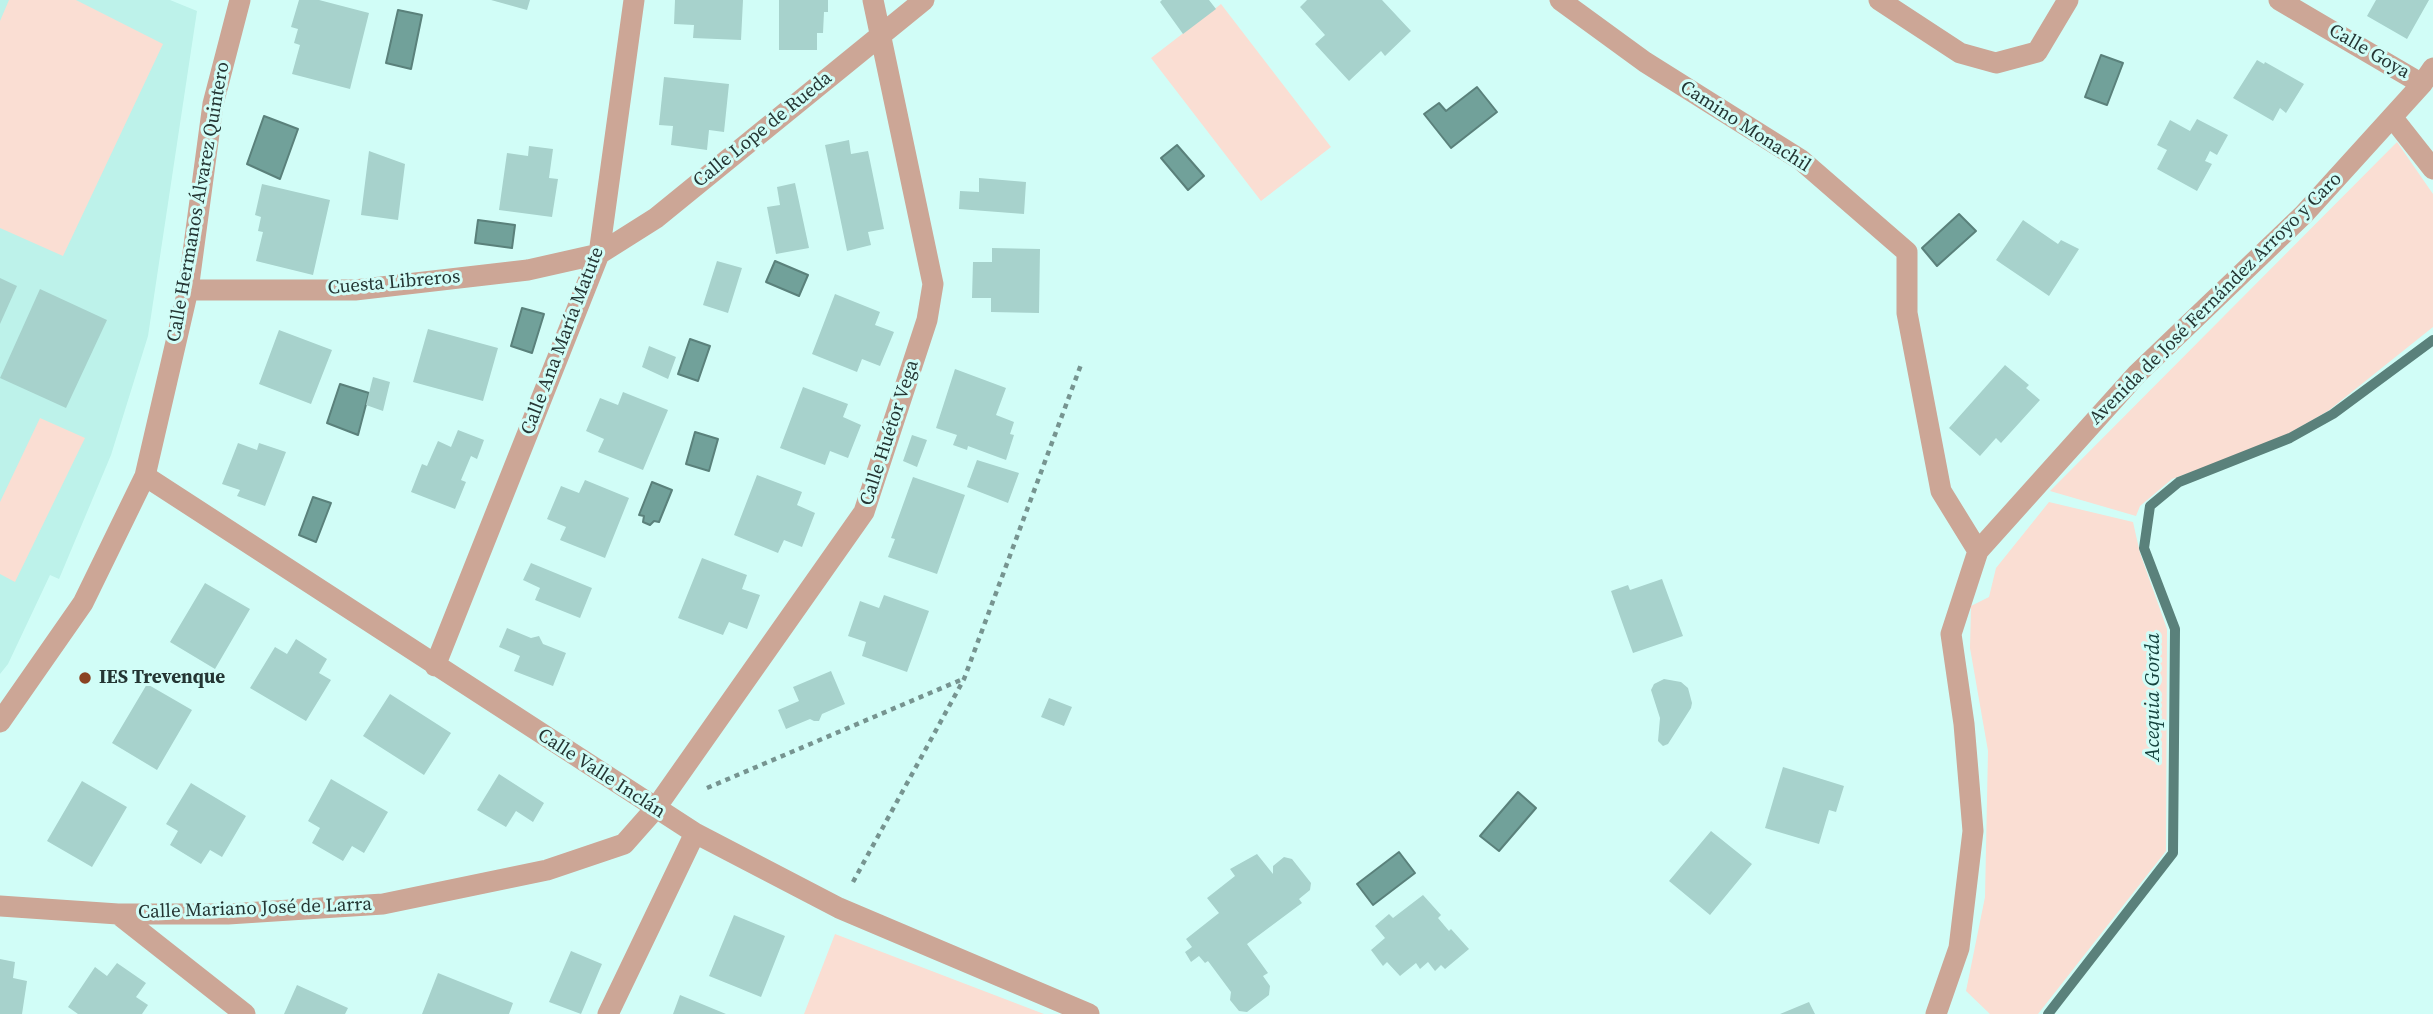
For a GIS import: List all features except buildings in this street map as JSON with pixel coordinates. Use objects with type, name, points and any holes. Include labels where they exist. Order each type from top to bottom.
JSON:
[{"type":"street","name":"Calle Ana María Matute","points":[[435,666],[599,254],[634,0]]},
{"type":"street","name":"Calle Huétor Vega","points":[[655,809],[864,512],[927,320],[933,284],[873,0]]},
{"type":"street","name":"Calle Lope de Rueda","points":[[599,254],[656,218],[924,0]]},
{"type":"street","name":"Camino Monachil","points":[[1560,0],[1645,62],[1801,160],[1907,251],[1907,313],[1941,491],[1978,551]]},
{"type":"street","points":[[1879,0],[1960,53],[1996,64],[2038,52],[2068,0]]},
{"type":"street","name":"Calle Goya","points":[[2279,0],[2428,76]]},
{"type":"street","name":"Calle Hermanos Álvarez Quintero","points":[[4,712],[83,603],[145,476],[188,290],[213,104],[236,6]]},
{"type":"street","name":"Avenida de José Fernández Arroyo y Caro","points":[[1936,1014],[1959,948],[1973,831],[1964,724],[1951,634],[1978,551],[2137,374],[2304,214],[2428,76]]},
{"type":"street","points":[[2392,117],[2433,169]]},
{"type":"street","name":"Cuesta Libreros","points":[[188,290],[355,290],[528,270],[599,254]]},
{"type":"street","name":"Calle Valle Inclán","points":[[145,476],[695,834],[839,908],[1089,1014]]},
{"type":"street","name":"Calle Mariano José de Larra","points":[[0,906],[118,914],[228,914],[383,904],[560,866],[624,844],[655,809]]},
{"type":"street","points":[[608,1014],[695,834]]},
{"type":"street","points":[[118,914],[233,1010]]},
{"type":"path","points":[[839,908],[964,679],[1083,362]]},
{"type":"path","points":[[655,809],[964,679]]},
{"type":"shaded area","points":[[0,0],[170,0],[197,11],[148,336],[111,455],[59,579],[50,575],[8,664],[0,674]]},
{"type":"shaded area","points":[[9,0],[76,0],[163,44],[63,256],[0,228],[0,21]]},
{"type":"shaded area","points":[[1221,4],[1331,147],[1261,201],[1151,58]]},
{"type":"shaded area","points":[[398,10],[422,15],[411,69],[386,63]]},
{"type":"shaded area","points":[[2101,55],[2123,63],[2107,105],[2085,97]]},
{"type":"shaded area","points":[[1477,87],[1497,112],[1451,148],[1424,114],[1439,103],[1446,111]]},
{"type":"shaded area","points":[[264,116],[298,129],[280,179],[247,164]]},
{"type":"shaded area","points":[[2397,142],[2433,194],[2433,327],[2328,411],[2286,435],[2250,451],[2172,479],[2140,506],[2136,516],[2050,491]]},
{"type":"shaded area","points":[[1177,145],[1204,176],[1188,190],[1161,158]]},
{"type":"shaded area","points":[[1959,214],[1976,231],[1937,266],[1922,248]]},
{"type":"shaded area","points":[[478,220],[515,225],[512,248],[475,243]]},
{"type":"shaded area","points":[[775,261],[808,275],[799,296],[766,282]]},
{"type":"shaded area","points":[[522,308],[544,314],[532,353],[511,346]]},
{"type":"shaded area","points":[[690,339],[710,346],[698,381],[678,374]]},
{"type":"shaded area","points":[[340,384],[369,393],[358,435],[327,423]]},
{"type":"shaded area","points":[[40,418],[85,438],[15,582],[0,574],[0,502]]},
{"type":"shaded area","points":[[695,432],[718,439],[709,471],[686,464]]},
{"type":"shaded area","points":[[652,482],[672,490],[659,522],[654,521],[650,525],[643,522],[644,516],[639,515]]},
{"type":"shaded area","points":[[313,497],[331,503],[316,542],[299,535]]},
{"type":"shaded area","points":[[2049,502],[2133,522],[2140,553],[2167,629],[2166,851],[2038,1014],[1990,1014],[1966,991],[1985,897],[1988,751],[1970,648],[1971,606],[1989,597],[1996,568]]},
{"type":"shaded area","points":[[1518,792],[1536,808],[1499,851],[1480,836]]},
{"type":"shaded area","points":[[1399,852],[1415,873],[1373,905],[1357,884]]},
{"type":"shaded area","points":[[835,934],[1044,1014],[804,1014]]},
{"type":"waterway","name":"Acequia Gorda","points":[[2048,1014],[2173,853],[2175,629],[2144,548],[2150,506],[2179,482],[2290,438],[2333,414],[2433,340]]},
{"type":"place","name":"IES Trevenque","points":[[85,678]]}]
